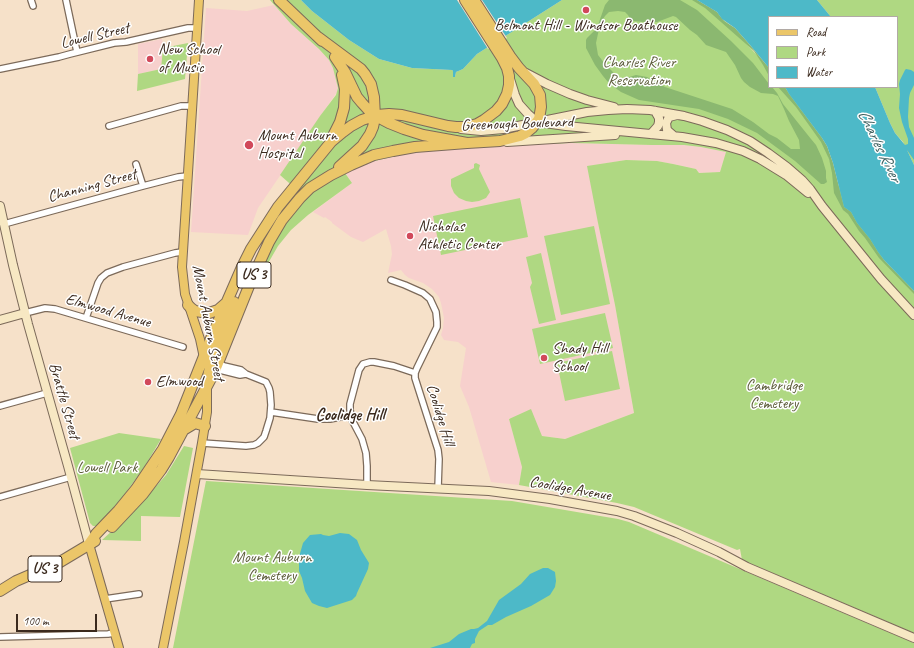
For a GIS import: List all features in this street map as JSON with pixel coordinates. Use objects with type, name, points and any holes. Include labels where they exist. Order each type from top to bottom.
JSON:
[{"type":"highway","name":"US 3","points":[[89,544],[97,532],[118,511],[136,489],[163,449],[181,414],[204,355],[246,258],[278,207],[324,150],[338,127],[343,113],[345,89],[335,57],[318,37],[279,0]]},
{"type":"highway","points":[[465,0],[505,56],[534,84],[540,95],[540,117],[530,130],[520,136],[490,142]]},
{"type":"highway","points":[[324,150],[336,138],[359,121],[375,116],[402,114],[445,125],[468,127],[477,124],[498,109],[505,99],[508,88],[509,76],[505,56],[474,0]]},
{"type":"highway","name":"US 3","points":[[0,591],[16,581],[58,563],[98,540],[143,494],[164,465],[185,429],[207,386],[217,366],[257,267],[271,237],[279,224],[307,191],[323,180],[362,146],[372,131],[375,116],[375,100],[374,93],[365,74],[358,66],[318,37]]},
{"type":"highway","name":"Greenough Boulevard","points":[[335,57],[345,72],[359,100],[375,116],[389,123],[427,136],[467,143],[490,142]]},
{"type":"highway","points":[[323,180],[360,161],[382,153],[420,146],[467,143]]},
{"type":"highway","points":[[207,386],[209,369],[214,352],[266,224]]},
{"type":"highway","points":[[188,305],[195,311],[209,313],[220,309],[227,302]]},
{"type":"highway","points":[[185,429],[194,423],[205,426]]},
{"type":"main road","name":"Mount Auburn Street","points":[[164,648],[197,474],[207,407],[207,386],[204,355],[188,305],[182,279],[182,252],[199,0]]},
{"type":"main road","name":"Greenough Boulevard","points":[[521,70],[572,95],[622,109]]},
{"type":"main road","name":"Greenough Boulevard","points":[[509,76],[519,104],[537,122],[674,136],[728,146],[752,155],[769,164],[786,175],[822,206]]},
{"type":"main road","name":"Greenough Boulevard","points":[[445,125],[468,130],[486,131],[592,112],[638,109],[678,114],[727,130],[763,150],[802,180],[881,279],[914,316]]},
{"type":"main road","points":[[651,134],[658,126],[659,122],[659,118],[655,111]]},
{"type":"main road","points":[[674,136],[668,132],[666,123],[669,117],[678,114]]},
{"type":"main road","name":"Greenough Boulevard","points":[[490,142],[639,133]]},
{"type":"main road","name":"Brattle Street","points":[[0,206],[25,313],[119,648]]},
{"type":"main road","points":[[0,320],[25,313]]},
{"type":"main road","name":"Coolidge Avenue","points":[[197,474],[367,486],[484,490],[574,503],[626,513],[719,552],[747,567],[914,638]]},
{"type":"street","points":[[66,0],[77,52]]},
{"type":"street","name":"Lowell Street","points":[[0,69],[59,58],[114,43],[126,42],[188,28],[197,28]]},
{"type":"street","points":[[109,126],[181,106],[192,106]]},
{"type":"street","points":[[136,164],[143,186]]},
{"type":"street","name":"Channing Street","points":[[3,223],[178,177],[187,176]]},
{"type":"street","points":[[86,318],[98,283],[107,273],[123,267],[182,252]]},
{"type":"street","name":"Coolidge Hill","points":[[391,280],[423,293],[430,299],[436,312],[437,322],[435,332],[415,373],[416,382],[438,450],[438,488]]},
{"type":"street","name":"Elmwood Avenue","points":[[25,313],[50,308],[182,347]]},
{"type":"street","name":"Coolidge Hill","points":[[350,415],[350,404],[357,374],[363,364],[374,362],[394,366],[415,373]]},
{"type":"street","points":[[202,443],[246,446],[254,445],[261,440],[266,431],[271,412],[271,398],[268,384],[263,380],[246,374],[240,375],[217,366]]},
{"type":"street","points":[[0,406],[47,393]]},
{"type":"street","points":[[271,412],[318,419],[330,419],[350,415],[362,439],[366,453],[367,486]]},
{"type":"street","points":[[0,497],[71,477]]},
{"type":"street","points":[[105,599],[139,594]]},
{"type":"street","points":[[0,637],[114,633]]},
{"type":"shaded area","name":"Mount Auburn Hospital","points":[[274,5],[291,24],[329,60],[337,81],[337,92],[258,208],[248,235],[191,232],[206,8],[247,11]]},
{"type":"shaded area","name":"New School of Music","points":[[162,39],[164,48],[161,69],[138,74],[138,44]]},
{"type":"shaded area","points":[[572,143],[684,145],[726,152],[720,172],[699,173],[696,169],[657,161],[626,160],[602,164],[598,223],[615,305],[634,413],[565,439],[542,436],[509,418],[522,467],[519,485],[491,482],[469,407],[460,386],[466,348],[458,342],[444,340],[441,335],[444,318],[439,297],[432,289],[423,283],[409,278],[401,270],[388,273],[392,254],[386,229],[363,242],[351,237],[325,217],[324,218],[313,212],[352,183],[345,172],[370,162],[405,154],[428,151],[514,145]]},
{"type":"green space","name":"Cambridge Cemetery","points":[[270,0],[301,0],[312,11],[349,40],[379,59],[412,68],[452,70],[453,77],[455,77],[456,72],[463,69],[477,54],[562,0],[697,0],[726,22],[768,67],[768,88],[786,88],[822,138],[839,187],[884,260],[914,291],[914,633],[742,560],[740,549],[737,550],[634,507],[519,485],[522,467],[509,419],[531,409],[542,436],[565,439],[634,413],[615,305],[587,166],[626,160],[657,161],[696,169],[699,173],[720,172],[726,152],[684,145],[572,143],[514,145],[428,151],[405,154],[370,162],[345,173],[352,183],[308,215],[291,230],[278,246],[259,279],[265,260],[279,229],[305,197],[280,175],[336,95],[338,88],[333,68],[329,60],[291,24]]},
{"type":"green space","points":[[609,0],[680,0],[697,10],[753,63],[768,83],[768,88],[773,88],[777,93],[783,104],[816,145],[826,171],[827,182],[821,184],[795,161],[757,133],[728,119],[699,109],[639,100],[621,92],[603,76],[586,48],[587,38],[597,28],[605,5]],"holes":[[[609,12],[625,12],[630,19],[634,21],[643,22],[657,22],[673,16],[676,17],[706,45],[726,52],[744,82],[761,93],[778,96],[799,140],[800,149],[791,149],[777,138],[732,109],[665,87],[647,77],[636,75],[619,80],[598,55],[596,43],[601,22]]]},
{"type":"green space","points":[[692,0],[697,0],[717,12],[724,21],[735,28],[768,67],[768,74],[754,51],[705,8]]},
{"type":"green space","points":[[817,0],[914,0],[914,165],[903,142],[895,133],[875,88],[898,88],[898,16],[830,16]]},
{"type":"green space","points":[[188,43],[185,79],[137,91],[138,74],[161,69],[163,48]]},
{"type":"green space","points":[[779,88],[786,88],[827,146],[833,163],[844,207],[851,212],[857,223],[884,260],[914,291],[914,294],[879,258],[848,214],[843,210],[834,193],[829,159],[821,142],[796,107]]},
{"type":"green space","points":[[476,163],[480,165],[479,169],[490,192],[486,198],[479,201],[466,201],[459,198],[454,193],[451,186],[451,179],[474,168],[474,164]]},
{"type":"green space","points":[[520,198],[528,237],[441,255],[433,216]]},
{"type":"green space","points":[[594,226],[610,304],[561,315],[544,236]]},
{"type":"green space","points":[[541,253],[556,320],[539,324],[530,287],[532,283],[526,257]]},
{"type":"green space","points":[[605,313],[613,348],[540,364],[532,329]]},
{"type":"green space","points":[[612,351],[620,389],[565,401],[557,363]]},
{"type":"green space","name":"Lowell Park","points":[[119,433],[161,439],[145,466],[122,498],[97,526],[93,526],[90,523],[70,448]]},
{"type":"green space","name":"Lowell Park","points":[[184,446],[193,448],[180,517],[141,516],[141,541],[102,540],[135,510],[166,475]]},
{"type":"green space","name":"Mount Auburn Cemetery","points":[[206,481],[512,501],[618,519],[629,522],[914,643],[914,648],[173,648]]},
{"type":"water","points":[[301,0],[562,0],[477,54],[463,69],[456,72],[455,77],[453,77],[452,70],[412,68],[379,59],[349,40],[312,11]]},
{"type":"water","points":[[697,0],[817,0],[830,16],[768,16],[768,67],[735,28],[722,19],[717,12]]},
{"type":"water","name":"Charles River","points":[[905,70],[911,70],[914,72],[914,85],[909,98],[908,117],[909,127],[914,138],[914,160],[907,150],[914,165],[914,291],[884,260],[857,223],[851,212],[844,207],[833,163],[827,146],[786,88],[875,88],[895,133],[905,145],[908,144],[908,139],[899,108],[899,84]]},
{"type":"water","points":[[340,533],[349,534],[357,540],[369,563],[368,569],[356,596],[352,600],[327,608],[312,603],[305,591],[299,571],[299,557],[303,543],[310,535],[321,534],[329,536]]},
{"type":"water","points":[[543,568],[548,568],[555,572],[555,587],[550,595],[492,625],[488,625],[479,631],[475,639],[475,643],[472,644],[470,648],[430,648],[449,642],[459,634],[471,629],[478,628],[487,621],[499,600],[521,584],[530,574]]},
{"type":"pier","points":[[457,0],[482,0],[507,38],[488,49]]},
{"type":"place","name":"Belmont Hill - Windsor Boathouse","points":[[586,10]]},
{"type":"place","name":"New School of Music","points":[[150,59]]},
{"type":"place","name":"Mount Auburn Hospital","points":[[249,145]]},
{"type":"place","name":"Nicholas Athletic Center","points":[[410,236]]},
{"type":"place","name":"Shady Hill School","points":[[544,358]]},
{"type":"place","name":"Elmwood","points":[[148,382]]},
{"type":"district","name":"Coolidge Hill","points":[[350,416]]},
{"type":"park label","name":"Charles River Reservation","points":[[639,72]]}]
